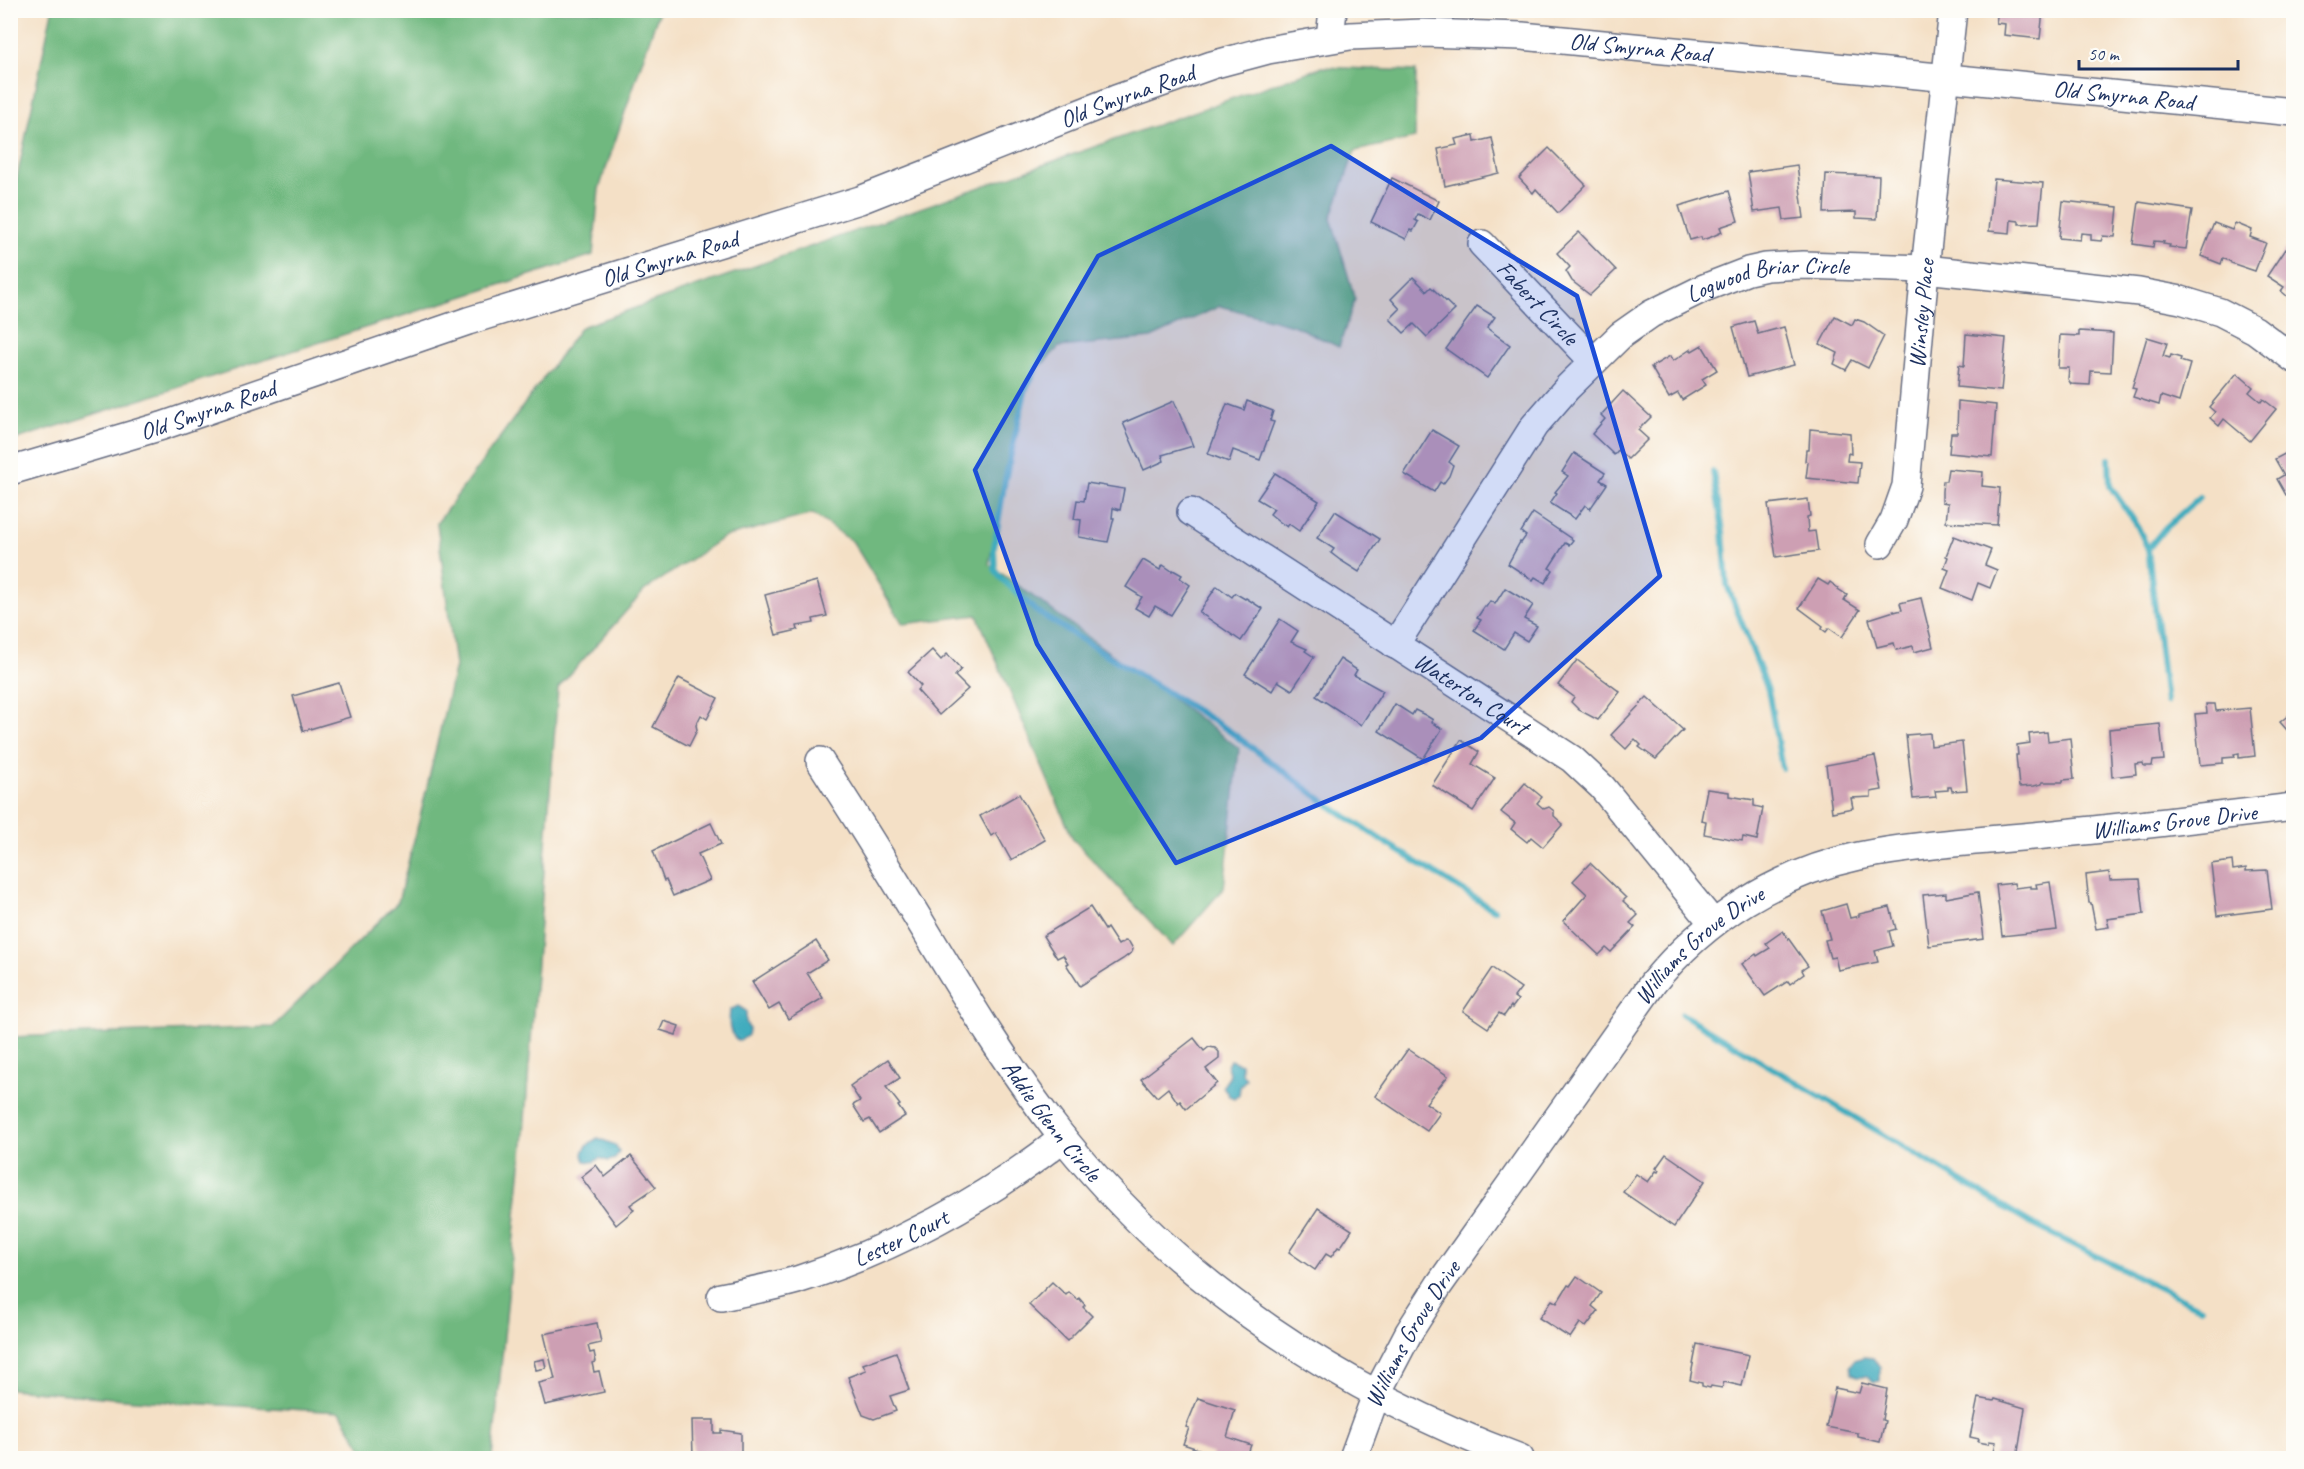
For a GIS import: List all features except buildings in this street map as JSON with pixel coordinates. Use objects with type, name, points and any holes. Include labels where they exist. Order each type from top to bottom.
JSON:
[{"type":"street","points":[[1330,38],[1333,10]]},
{"type":"street","name":"Winsley Place","points":[[1880,544],[1894,520],[1906,486],[1925,269],[1953,10]]},
{"type":"street","name":"Old Smyrna Road","points":[[10,471],[162,426],[468,321],[860,200],[1187,73],[1247,55],[1330,38],[1423,33],[1511,35],[2294,112]]},
{"type":"street","name":"Fabert Circle","points":[[1482,244],[1593,362]]},
{"type":"street","name":"Logwood Briar Circle","points":[[1395,645],[1534,426],[1549,407],[1621,335],[1651,314],[1704,288],[1748,271],[1782,265],[1925,269],[2117,289],[2172,298],[2220,312],[2238,320],[2294,359]]},
{"type":"street","name":"Waterton Court","points":[[1191,512],[1572,759],[1602,787],[1713,922]]},
{"type":"street","name":"Addie Glenn Circle","points":[[820,761],[989,1032],[1063,1138],[1145,1226],[1225,1297],[1282,1339],[1376,1395],[1457,1434],[1520,1458]]},
{"type":"street","name":"Williams Grove Drive","points":[[1353,1458],[1376,1395],[1409,1332],[1439,1285],[1639,1002],[1681,951],[1713,922],[1782,882],[1811,870],[1858,856],[2294,807]]},
{"type":"street","name":"Lester Court","points":[[721,1297],[795,1280],[834,1267],[904,1237],[989,1191],[1063,1138]]},
{"type":"highlighted area","points":[[1331,146],[1577,296],[1660,576],[1481,738],[1176,863],[1037,644],[975,470],[1098,256]]},
{"type":"green space","points":[[52,10],[659,11],[599,189],[593,255],[11,441],[11,206]]},
{"type":"green space","points":[[1322,67],[1416,71],[1415,138],[1355,151],[1331,218],[1355,299],[1339,347],[1293,325],[1220,306],[1151,338],[1059,347],[1027,380],[989,564],[1239,748],[1224,888],[1173,946],[1073,839],[977,615],[903,624],[853,542],[813,514],[724,537],[644,591],[558,688],[523,1145],[492,1458],[368,1458],[340,1412],[135,1400],[11,1389],[11,1037],[273,1027],[398,902],[455,666],[437,523],[581,327]]},
{"type":"water","points":[[738,1006],[746,1011],[746,1022],[749,1029],[748,1035],[740,1041],[731,1032],[729,1024],[730,1010]]},
{"type":"water","points":[[1230,1060],[1241,1064],[1242,1073],[1246,1079],[1240,1087],[1239,1095],[1234,1098],[1229,1096],[1223,1086],[1230,1076],[1227,1066]]},
{"type":"water","points":[[598,1138],[615,1145],[619,1152],[615,1159],[608,1161],[600,1158],[593,1162],[585,1161],[584,1150]]},
{"type":"water","points":[[1864,1357],[1873,1358],[1880,1367],[1880,1381],[1874,1382],[1867,1376],[1857,1376],[1852,1373],[1850,1366],[1854,1360]]},
{"type":"waterway","points":[[1044,354],[1026,388],[1005,480],[994,548],[995,569],[1000,577],[1036,611],[1228,730],[1330,806],[1494,910]]},
{"type":"waterway","points":[[2109,459],[2110,486],[2137,525],[2148,549],[2166,702]]},
{"type":"waterway","points":[[1713,472],[1723,531],[1727,585],[1768,690],[1782,768]]},
{"type":"waterway","points":[[2148,549],[2165,528],[2200,497]]},
{"type":"waterway","points":[[1682,1014],[2036,1226],[2201,1308]]}]
